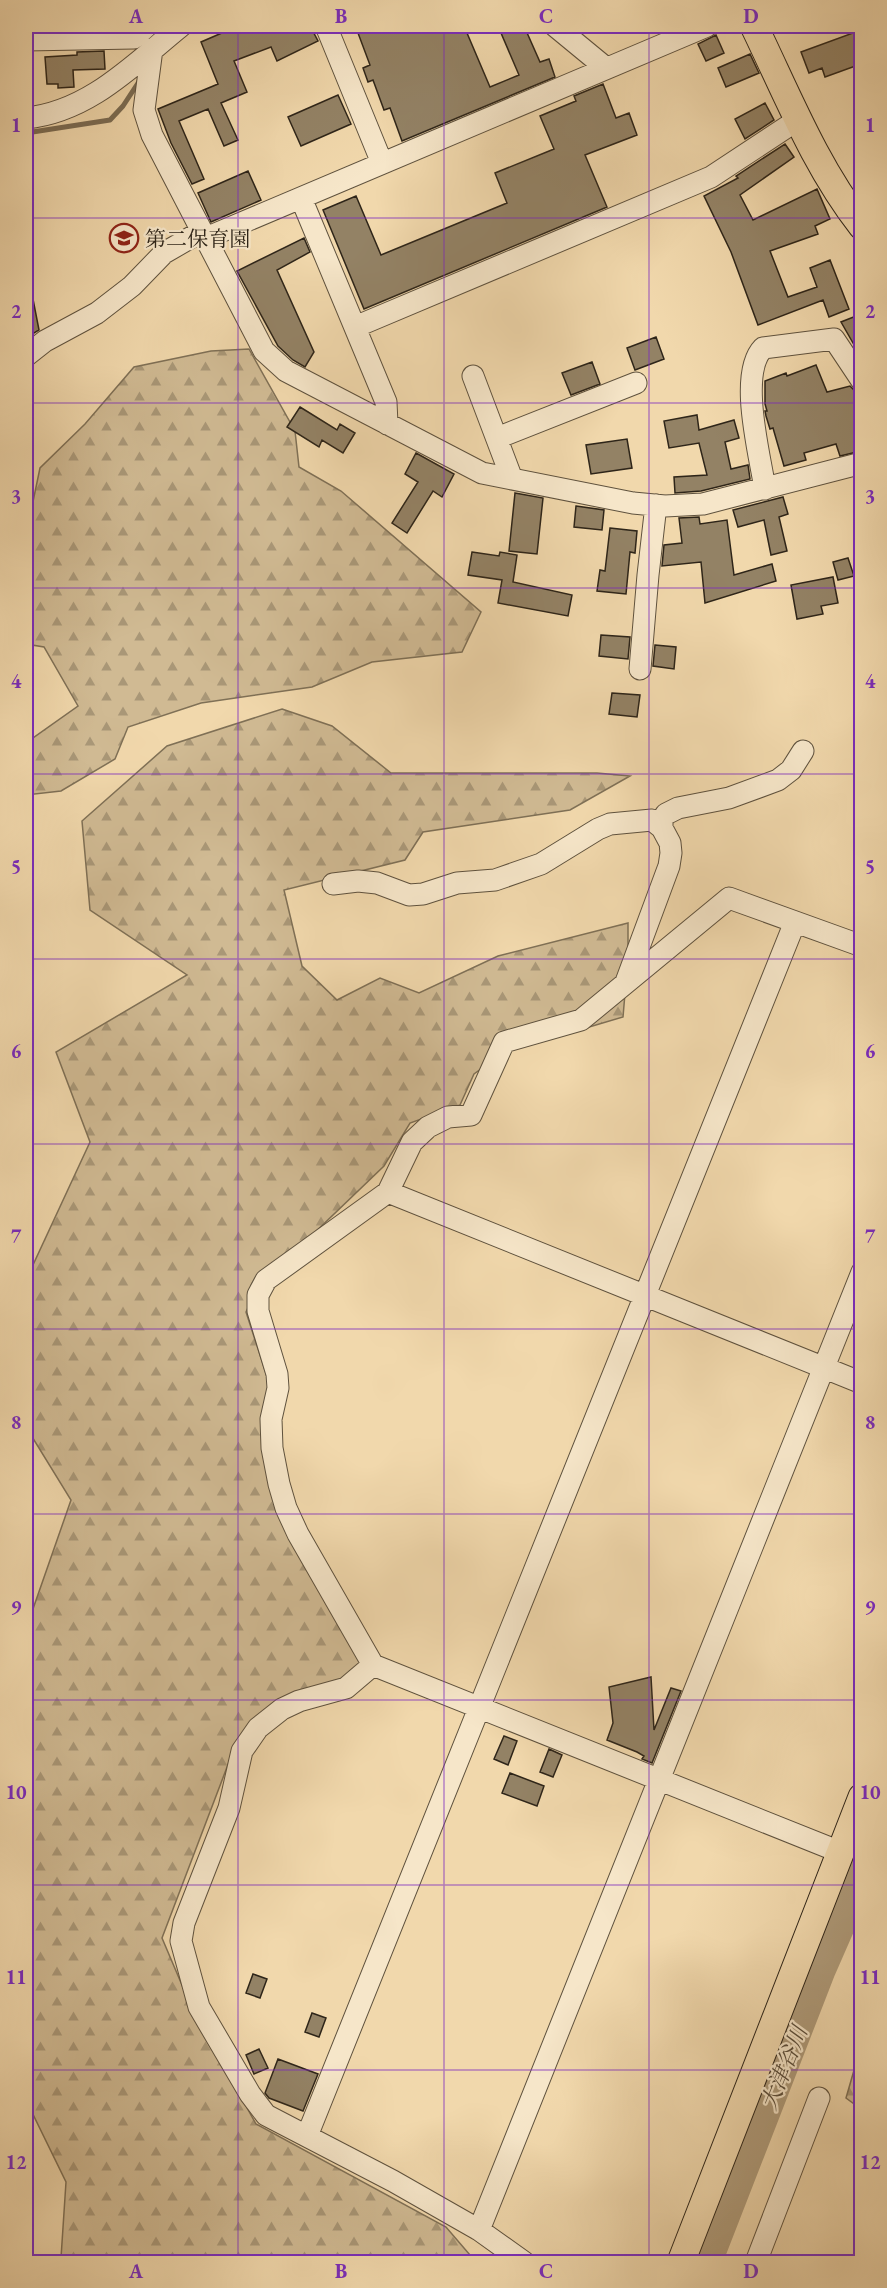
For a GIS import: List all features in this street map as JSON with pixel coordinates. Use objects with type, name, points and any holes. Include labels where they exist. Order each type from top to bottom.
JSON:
[{"type":"main road","points":[[754,26],[813,149],[857,210]]},
{"type":"main road","points":[[681,2262],[861,1797]]},
{"type":"street","points":[[26,40],[134,38],[147,26]]},
{"type":"street","points":[[26,118],[65,109],[92,96],[181,26]]},
{"type":"street","points":[[326,26],[382,163]]},
{"type":"street","points":[[555,26],[606,68]]},
{"type":"street","points":[[26,356],[45,341],[97,313],[132,286],[164,253],[204,235],[301,198],[707,26]]},
{"type":"street","points":[[152,50],[144,110],[152,135],[264,351],[286,371],[482,473],[633,503],[703,504],[861,463]]},
{"type":"street","points":[[354,327],[711,177],[799,119]]},
{"type":"street","points":[[301,198],[386,402],[387,424]]},
{"type":"street","points":[[765,489],[750,394],[757,355],[763,348],[834,339],[861,381]]},
{"type":"street","points":[[473,376],[512,479]]},
{"type":"street","points":[[497,438],[636,383]]},
{"type":"street","points":[[640,669],[656,505]]},
{"type":"street","points":[[662,828],[662,820],[666,814],[678,808],[729,798],[778,780],[791,770],[803,751]]},
{"type":"street","points":[[333,884],[358,881],[377,883],[410,895],[423,894],[457,883],[495,880],[541,864],[610,824],[652,820],[662,828],[670,843],[669,866],[625,984]]},
{"type":"street","points":[[840,1852],[373,1665],[286,1509],[272,1448],[271,1419],[278,1388],[277,1374],[258,1311],[258,1295],[266,1280],[388,1192],[412,1142],[428,1127],[448,1117],[471,1115],[504,1042],[581,1020],[729,898],[861,946]]},
{"type":"street","points":[[307,2136],[795,922]]},
{"type":"street","points":[[388,1192],[861,1383]]},
{"type":"street","points":[[479,2230],[861,1272]]},
{"type":"street","points":[[373,1665],[346,1688],[299,1701],[282,1709],[258,1728],[242,1751],[229,1808],[184,1923],[181,1941],[199,2007],[250,2094],[266,2115],[393,2181],[479,2230],[524,2262]]},
{"type":"street","points":[[756,2262],[819,2098]]},
{"type":"green space","points":[[249,349],[295,431],[299,467],[341,491],[481,612],[462,652],[372,662],[312,687],[201,703],[128,727],[115,759],[61,791],[26,795],[26,743],[78,706],[44,647],[26,644],[26,522],[30,516],[40,468],[85,424],[134,367],[211,351]]},
{"type":"green space","points":[[282,709],[332,726],[391,773],[597,773],[630,776],[570,810],[423,832],[405,860],[284,890],[302,966],[337,1000],[380,978],[419,993],[498,956],[628,923],[628,958],[623,1017],[505,1052],[474,1074],[460,1105],[410,1123],[384,1166],[257,1288],[246,1312],[271,1389],[287,1530],[366,1660],[338,1683],[232,1754],[162,1938],[193,2011],[256,2124],[446,2227],[476,2262],[65,2262],[61,2258],[66,2182],[26,2100],[26,1629],[71,1500],[26,1427],[26,1280],[90,1142],[56,1052],[187,975],[90,910],[82,821],[167,746]]},
{"type":"green space","points":[[861,2046],[862,2109],[846,2098]]},
{"type":"building","points":[[238,26],[310,26],[318,41],[277,61],[271,47],[234,61],[247,92],[221,103],[238,140],[224,146],[208,109],[179,121],[204,179],[192,184],[171,143],[158,109],[218,84],[201,42]]},
{"type":"building","points":[[377,26],[464,26],[490,87],[519,75],[498,26],[524,26],[540,62],[549,59],[555,77],[402,141],[390,108],[384,110],[373,80],[368,82],[363,68],[370,65],[358,33]]},
{"type":"building","points":[[861,30],[861,64],[825,77],[822,68],[809,73],[801,52]]},
{"type":"building","points":[[716,35],[724,53],[706,61],[698,44]]},
{"type":"building","points":[[104,51],[105,69],[73,70],[74,87],[58,88],[58,84],[47,84],[45,57]]},
{"type":"building","points":[[750,54],[759,73],[726,87],[718,68]]},
{"type":"building","points":[[603,84],[616,118],[629,113],[637,135],[585,155],[607,207],[364,309],[323,210],[356,196],[381,255],[507,203],[495,173],[554,149],[540,116],[576,101],[574,96]]},
{"type":"building","points":[[338,95],[351,124],[301,146],[288,117]]},
{"type":"building","points":[[765,103],[774,120],[745,139],[735,119]]},
{"type":"building","points":[[785,144],[794,157],[740,195],[753,220],[817,189],[830,219],[815,226],[818,234],[770,251],[788,297],[817,287],[810,268],[830,260],[849,309],[829,317],[823,300],[758,325],[731,252],[704,196],[738,178],[736,176]]},
{"type":"building","points":[[248,171],[261,200],[211,222],[198,193]]},
{"type":"building","points":[[304,238],[310,252],[277,270],[314,352],[305,367],[293,360],[278,346],[237,271]]},
{"type":"building","points":[[32,294],[39,330],[26,338],[26,295]]},
{"type":"building","points":[[861,314],[861,357],[841,322]]},
{"type":"building","points":[[656,337],[664,359],[635,370],[627,348]]},
{"type":"building","points":[[592,362],[600,384],[571,395],[562,373]]},
{"type":"building","points":[[816,365],[827,392],[850,386],[861,394],[861,451],[840,456],[836,444],[804,453],[806,460],[784,466],[773,428],[770,429],[766,416],[765,381],[786,373],[787,376]]},
{"type":"building","points":[[300,407],[337,430],[340,424],[355,433],[343,453],[322,440],[319,447],[287,427]]},
{"type":"building","points":[[697,415],[699,430],[734,420],[739,438],[725,442],[731,469],[748,465],[750,479],[701,491],[675,493],[674,477],[707,475],[699,443],[669,448],[664,421]]},
{"type":"building","points":[[627,439],[632,468],[591,474],[586,445]]},
{"type":"building","points":[[416,453],[454,474],[442,497],[433,491],[407,533],[392,523],[418,482],[405,474]]},
{"type":"building","points":[[515,493],[543,498],[537,554],[509,551]]},
{"type":"building","points":[[783,497],[788,514],[779,517],[787,551],[771,555],[764,520],[738,527],[733,510]]},
{"type":"building","points":[[576,506],[604,510],[602,530],[574,527]]},
{"type":"building","points":[[699,517],[700,524],[727,520],[734,575],[772,564],[776,581],[705,603],[701,562],[662,566],[664,545],[682,543],[679,518]]},
{"type":"building","points":[[610,528],[637,531],[635,553],[630,552],[626,594],[597,591],[600,570],[605,571]]},
{"type":"building","points":[[472,552],[499,556],[500,552],[517,555],[513,582],[572,595],[568,616],[498,603],[502,580],[468,575]]},
{"type":"building","points":[[848,558],[854,576],[838,580],[833,562]]},
{"type":"building","points":[[833,577],[838,603],[821,606],[823,614],[797,619],[791,585]]},
{"type":"building","points":[[601,635],[630,637],[628,659],[599,656]]},
{"type":"building","points":[[655,645],[676,647],[674,669],[653,666]]},
{"type":"building","points":[[612,693],[640,695],[637,717],[609,714]]},
{"type":"building","points":[[651,1677],[654,1730],[671,1688],[681,1691],[652,1763],[642,1759],[644,1756],[637,1752],[607,1740],[613,1723],[609,1687]]},
{"type":"building","points":[[504,1736],[517,1741],[508,1765],[494,1759]]},
{"type":"building","points":[[549,1749],[562,1755],[553,1777],[540,1772]]},
{"type":"building","points":[[510,1773],[544,1786],[537,1806],[502,1793]]},
{"type":"building","points":[[253,1974],[267,1979],[260,1998],[246,1993]]},
{"type":"building","points":[[312,2013],[326,2018],[319,2037],[305,2032]]},
{"type":"building","points":[[259,2049],[268,2068],[254,2074],[246,2055]]},
{"type":"building","points":[[278,2059],[318,2074],[303,2111],[269,2098],[265,2093]]},
{"type":"waterway","points":[[26,133],[110,120],[123,106],[140,80]]},
{"type":"waterway","name":"大津谷川","points":[[706,2262],[820,1969],[862,1873]]},
{"type":"place","name":"第二保育園","points":[[124,238]]}]
